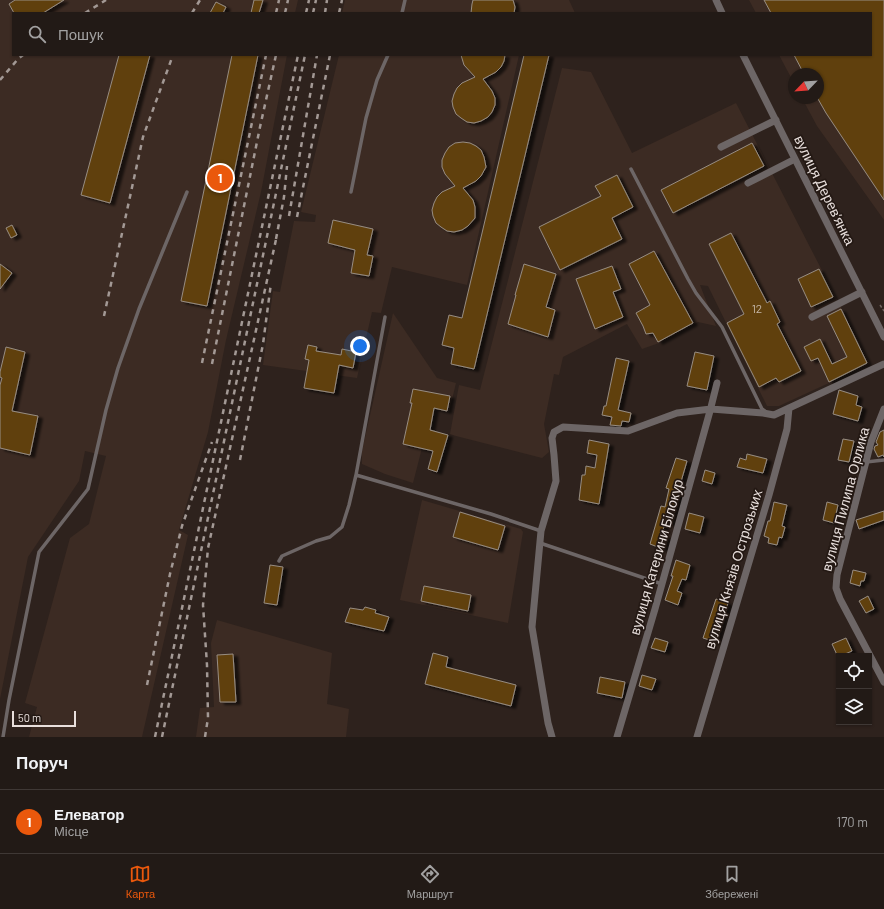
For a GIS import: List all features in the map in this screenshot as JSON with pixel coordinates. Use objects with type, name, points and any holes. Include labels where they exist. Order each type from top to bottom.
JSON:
[{"type":"street","points":[[716,0],[722,12]]},
{"type":"street","name":"вулиця Деревʼянка","points":[[744,56],[883,335]]},
{"type":"street","points":[[721,147],[776,120]]},
{"type":"street","points":[[748,183],[795,160]]},
{"type":"street","points":[[812,317],[862,292]]},
{"type":"street","points":[[552,737],[548,723],[532,627],[541,531],[556,481],[552,438],[554,432],[563,427],[628,431],[677,413],[711,409],[767,413],[774,415],[884,364]]},
{"type":"street","name":"вулиця Катерини Білокур","points":[[617,737],[662,584],[717,383]]},
{"type":"street","name":"вулиця Князів Острозьких","points":[[697,737],[769,495],[787,429],[789,408]]},
{"type":"street","name":"вулиця Пилипа Орлика","points":[[884,409],[871,442],[837,575],[836,588],[840,599],[884,682]]},
{"type":"lane","points":[[402,12],[405,0]]},
{"type":"lane","points":[[351,192],[366,118],[377,80],[388,56]]},
{"type":"lane","points":[[632,169],[688,279],[696,293],[722,327],[762,409],[767,413]]},
{"type":"lane","points":[[3,737],[39,552],[88,489],[106,410],[118,368],[139,309],[187,192]]},
{"type":"lane","points":[[279,561],[282,556],[295,549],[330,537],[342,527],[356,475],[385,317]]},
{"type":"lane","points":[[866,462],[884,460]]},
{"type":"lane","points":[[356,475],[484,512],[541,531]]},
{"type":"lane","points":[[540,543],[662,584]]},
{"type":"path","points":[[880,305],[884,311]]},
{"type":"shaded area","points":[[0,0],[298,0],[295,12],[12,12],[12,56],[287,56],[261,192],[226,340],[208,432],[179,530],[188,535],[142,737],[29,737],[37,707],[25,703],[70,538],[89,524],[106,456],[85,451],[79,481],[28,557],[0,699]]},
{"type":"shaded area","points":[[345,0],[569,0],[575,12],[342,12]]},
{"type":"shaded area","points":[[749,0],[884,0],[884,220],[817,126],[805,104],[824,104],[824,68],[788,68],[788,72],[780,56],[872,56],[872,12],[755,12]]},
{"type":"shaded area","points":[[339,56],[519,56],[467,285],[392,267],[381,313],[372,312],[357,378],[263,365],[273,291],[280,292],[294,221],[315,222],[316,215],[301,212]]},
{"type":"shaded area","points":[[562,68],[591,72],[632,153],[736,103],[870,364],[779,406],[767,406],[708,286],[700,285],[716,326],[698,322],[659,343],[642,349],[627,324],[563,357],[559,375],[554,374],[544,424],[549,452],[542,458],[450,434],[459,385],[480,390]]},
{"type":"shaded area","points":[[393,313],[437,378],[456,383],[449,412],[432,409],[413,483],[385,474],[362,464],[362,451]]},
{"type":"shaded area","points":[[422,500],[521,529],[523,532],[508,623],[400,600]]},
{"type":"shaded area","points":[[217,620],[332,653],[327,704],[349,709],[346,737],[196,737],[200,708],[214,707],[211,643]]},
{"type":"building","points":[[15,0],[64,0],[45,12],[13,12],[9,4]]},
{"type":"building","points":[[254,0],[263,0],[259,12],[251,12]]},
{"type":"building","points":[[473,0],[513,0],[515,7],[514,12],[471,12]]},
{"type":"building","points":[[764,0],[884,0],[884,200],[821,104],[824,104],[824,68],[801,68],[795,56],[872,56],[872,12],[770,12]]},
{"type":"building","points":[[216,2],[226,7],[224,12],[211,12]]},
{"type":"building","points":[[119,56],[150,56],[110,203],[81,195]]},
{"type":"building","points":[[232,56],[258,56],[207,306],[181,301]]},
{"type":"building","points":[[461,56],[505,56],[501,67],[496,72],[483,79],[492,91],[495,98],[495,105],[492,112],[488,117],[474,123],[467,122],[461,118],[456,114],[453,107],[452,101],[457,88],[462,83],[475,77],[464,65]]},
{"type":"building","points":[[524,56],[549,56],[474,369],[451,364],[454,348],[442,345],[449,315],[462,318]]},
{"type":"building","points":[[455,143],[470,143],[481,150],[486,167],[476,181],[463,188],[473,200],[475,207],[475,218],[462,230],[454,232],[447,231],[436,223],[432,210],[437,197],[442,192],[455,186],[445,174],[442,167],[442,160],[445,153],[449,147]]},
{"type":"building","points":[[752,143],[764,166],[673,213],[661,190]]},
{"type":"building","points":[[617,175],[633,207],[612,218],[622,239],[560,270],[539,227],[601,196],[595,186]]},
{"type":"building","points":[[333,220],[373,229],[367,255],[373,256],[369,276],[351,273],[355,250],[328,243]]},
{"type":"building","points":[[12,225],[17,235],[11,238],[6,228]]},
{"type":"building","points":[[731,233],[767,303],[770,301],[780,322],[777,324],[801,371],[779,382],[776,378],[759,387],[727,323],[744,314],[709,244]]},
{"type":"building","points":[[654,251],[693,323],[658,342],[653,333],[646,334],[636,313],[650,305],[629,264]]},
{"type":"building","points":[[0,264],[12,273],[0,289]]},
{"type":"building","points":[[524,264],[556,274],[546,307],[555,310],[548,337],[508,324]]},
{"type":"building","points":[[612,266],[621,289],[613,292],[623,317],[595,329],[576,279]]},
{"type":"building","points":[[819,269],[833,297],[811,307],[798,279]]},
{"type":"building","points":[[841,309],[867,363],[829,382],[818,358],[811,361],[804,347],[820,339],[832,364],[847,357],[827,316]]},
{"type":"building","points":[[308,345],[317,347],[316,351],[341,355],[342,349],[356,352],[353,368],[339,365],[334,393],[304,388],[309,360],[305,359]]},
{"type":"building","points":[[6,347],[25,352],[12,411],[38,416],[30,455],[0,448],[0,385],[2,378],[0,377],[0,372]]},
{"type":"building","points":[[695,352],[714,356],[707,390],[687,386]]},
{"type":"building","points":[[616,358],[629,361],[618,410],[631,413],[629,422],[622,421],[621,426],[610,425],[612,417],[602,415],[604,406],[606,406]]},
{"type":"building","points":[[413,389],[450,396],[447,411],[434,408],[430,430],[448,435],[437,472],[428,469],[433,451],[403,444],[412,403],[410,403]]},
{"type":"building","points":[[839,390],[858,396],[856,405],[862,407],[858,421],[833,414]]},
{"type":"building","points":[[884,430],[884,457],[883,455],[878,457],[874,449],[875,446],[878,445],[876,442],[880,432]]},
{"type":"building","points":[[843,439],[854,441],[849,462],[838,460]]},
{"type":"building","points":[[589,440],[609,444],[599,504],[579,500],[582,475],[585,475],[586,466],[595,468],[597,455],[587,453]]},
{"type":"building","points":[[747,454],[767,459],[763,473],[737,467],[740,458],[746,460]]},
{"type":"building","points":[[676,458],[687,461],[680,485],[682,486],[670,524],[665,522],[662,535],[667,537],[663,549],[650,544],[661,506],[665,507],[669,489],[666,488]]},
{"type":"building","points":[[705,470],[715,473],[712,484],[702,481]]},
{"type":"building","points":[[774,502],[787,505],[782,526],[785,527],[782,538],[779,537],[777,545],[768,543],[769,538],[764,536],[768,521],[770,521]]},
{"type":"building","points":[[827,502],[838,505],[834,523],[823,520]]},
{"type":"building","points":[[884,511],[884,520],[859,529],[856,520]]},
{"type":"building","points":[[460,512],[505,526],[498,550],[453,537]]},
{"type":"building","points":[[689,513],[704,517],[700,533],[685,529]]},
{"type":"building","points":[[676,560],[690,565],[686,580],[682,579],[677,591],[682,593],[678,605],[665,600],[673,576],[671,576]]},
{"type":"building","points":[[270,565],[283,567],[277,605],[264,603]]},
{"type":"building","points":[[853,570],[866,573],[864,581],[861,581],[860,586],[850,583]]},
{"type":"building","points":[[424,586],[471,595],[468,611],[421,601]]},
{"type":"building","points":[[868,596],[874,609],[866,613],[859,601]]},
{"type":"building","points":[[716,599],[728,603],[716,642],[703,638]]},
{"type":"building","points":[[365,607],[376,610],[375,613],[389,617],[384,631],[345,622],[350,608],[363,610]]},
{"type":"building","points":[[655,638],[668,642],[665,652],[651,648]]},
{"type":"building","points":[[846,638],[852,651],[847,653],[836,653],[832,644]]},
{"type":"building","points":[[433,653],[448,657],[446,667],[516,685],[511,706],[425,684]]},
{"type":"building","points":[[233,654],[236,702],[220,702],[217,655]]},
{"type":"building","points":[[642,675],[656,679],[652,690],[639,686]]},
{"type":"building","points":[[600,677],[625,682],[622,698],[597,693]]},
{"type":"railway","points":[[87,12],[106,0]]},
{"type":"railway","points":[[193,12],[200,0]]},
{"type":"railway","points":[[276,12],[279,0]]},
{"type":"railway","points":[[285,12],[288,0]]},
{"type":"railway","points":[[306,12],[309,0]]},
{"type":"railway","points":[[313,12],[316,0]]},
{"type":"railway","points":[[325,12],[327,0]]},
{"type":"railway","points":[[339,12],[342,0]]},
{"type":"railway","points":[[0,80],[22,56]]},
{"type":"railway","points":[[104,316],[143,137],[173,56]]},
{"type":"railway","points":[[202,363],[266,56]]},
{"type":"railway","points":[[212,364],[276,56]]},
{"type":"railway","points":[[155,737],[298,56]]},
{"type":"railway","points":[[162,737],[305,56]]},
{"type":"railway","points":[[289,216],[317,56]]},
{"type":"railway","points":[[297,217],[330,56]]},
{"type":"railway","points":[[276,239],[284,197],[287,166]]},
{"type":"railway","points":[[205,737],[208,718],[207,665],[203,605],[208,548],[277,235]]},
{"type":"railway","points":[[240,460],[263,344],[271,283]]},
{"type":"railway","points":[[147,685],[170,574],[182,526],[212,442]]},
{"type":"place","name":"Елеватор","points":[[220,178]]}]
